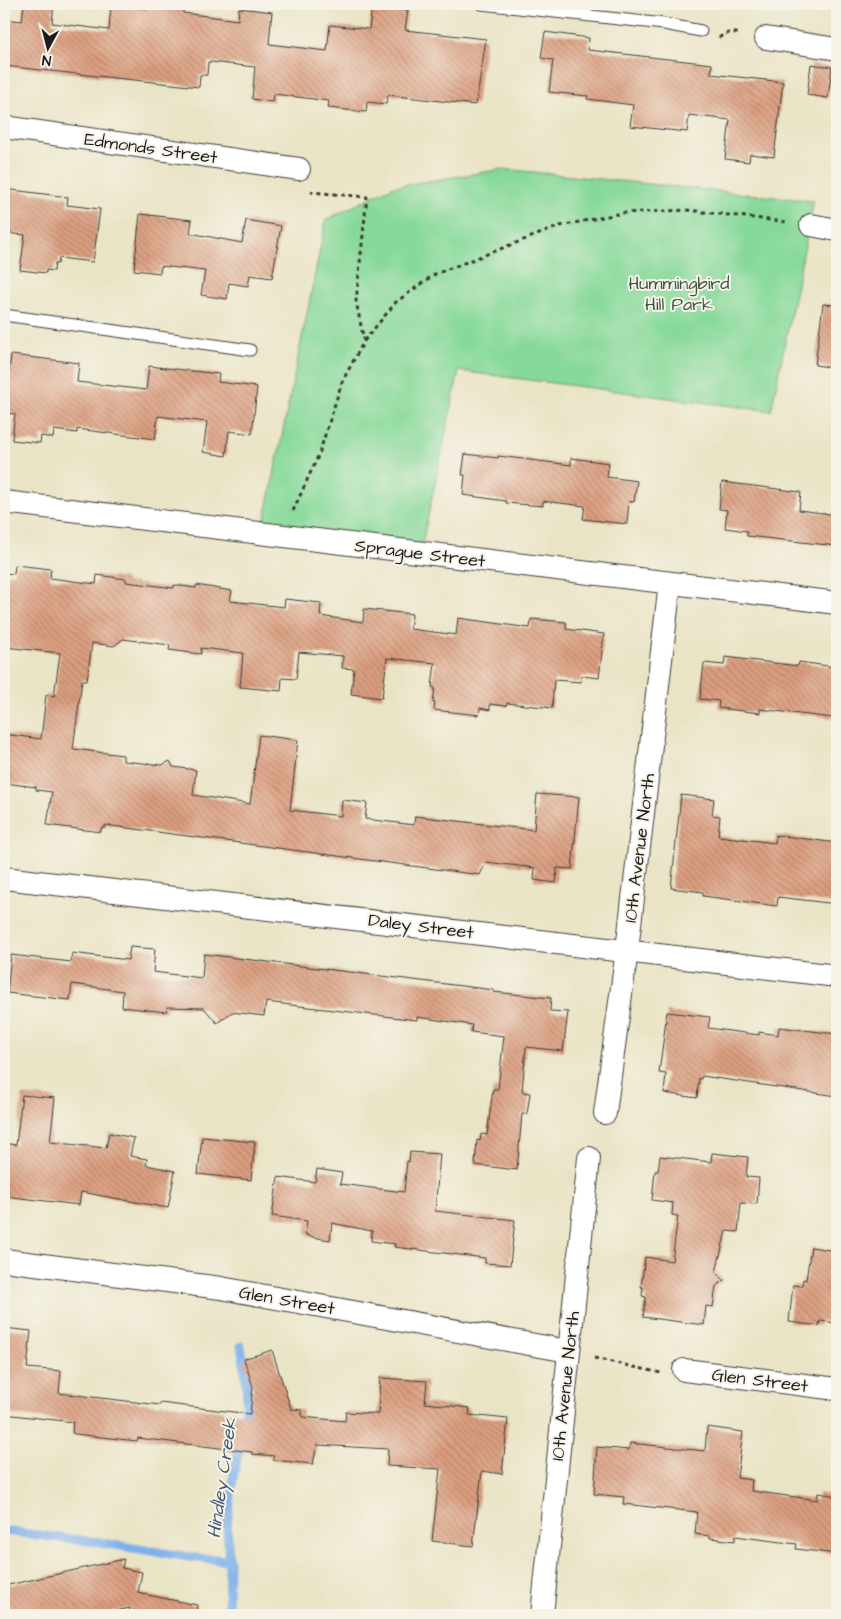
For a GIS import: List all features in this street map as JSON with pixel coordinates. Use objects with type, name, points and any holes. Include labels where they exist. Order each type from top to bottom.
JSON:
[{"type":"street","points":[[766,38],[837,49]]},
{"type":"street","name":"Edmonds Street","points":[[4,127],[299,169]]},
{"type":"street","points":[[812,225],[837,230]]},
{"type":"street","name":"Sprague Street","points":[[4,502],[837,603]]},
{"type":"street","name":"10th Avenue North","points":[[605,1113],[627,950],[670,583]]},
{"type":"street","name":"Daley Street","points":[[4,878],[837,976]]},
{"type":"street","name":"10th Avenue North","points":[[542,1615],[589,1158]]},
{"type":"street","name":"Glen Street","points":[[4,1260],[222,1288],[568,1350]]},
{"type":"street","name":"Glen Street","points":[[684,1370],[837,1390]]},
{"type":"lane","points":[[481,4],[664,24],[701,31]]},
{"type":"lane","points":[[4,315],[250,350]]},
{"type":"path","points":[[299,169],[299,191],[367,197],[356,301],[364,341]]},
{"type":"path","points":[[280,536],[319,454],[342,382],[364,341],[396,302],[435,274],[560,226],[622,213],[687,210],[812,225]]},
{"type":"path","points":[[568,1350],[601,1361],[665,1374],[684,1370]]},
{"type":"green space","name":"Hummingbird Hill Park","points":[[503,169],[814,201],[771,411],[459,371],[420,553],[262,534],[326,220],[392,187]]},
{"type":"building","points":[[24,4],[54,4],[52,23],[109,30],[111,5],[150,9],[150,4],[184,4],[183,13],[238,20],[239,8],[272,12],[269,44],[327,51],[330,25],[369,29],[372,6],[408,10],[405,30],[486,39],[476,105],[388,95],[386,104],[367,102],[366,112],[328,108],[329,101],[274,94],[273,102],[252,99],[255,67],[208,62],[207,75],[200,75],[199,87],[4,66],[4,19],[22,21]]},
{"type":"building","points":[[545,32],[589,38],[588,50],[712,64],[711,74],[783,82],[774,157],[750,154],[749,162],[725,159],[730,120],[689,115],[687,132],[630,126],[633,105],[587,99],[588,96],[549,92],[553,60],[541,58]]},
{"type":"building","points":[[811,64],[832,67],[828,98],[807,95]]},
{"type":"building","points":[[4,189],[68,197],[67,205],[100,209],[93,262],[59,258],[58,264],[55,263],[54,271],[46,270],[46,273],[20,270],[25,235],[4,233]]},
{"type":"building","points":[[140,214],[192,220],[190,233],[242,243],[246,220],[281,226],[272,278],[250,275],[248,286],[229,283],[227,299],[201,295],[205,271],[161,266],[160,273],[134,270]]},
{"type":"building","points":[[823,304],[837,305],[837,368],[815,365]]},
{"type":"building","points":[[11,355],[79,363],[77,382],[146,390],[149,366],[219,374],[218,382],[257,387],[252,434],[229,431],[226,456],[203,452],[207,422],[158,416],[155,439],[77,429],[77,433],[54,430],[53,438],[41,436],[40,443],[12,440],[15,414],[4,413]]},
{"type":"building","points":[[465,454],[571,465],[571,458],[609,463],[607,477],[637,481],[634,502],[629,501],[627,524],[583,519],[585,506],[543,501],[543,506],[506,503],[506,501],[463,495],[465,475],[462,475]]},
{"type":"building","points":[[722,482],[801,492],[799,510],[837,515],[837,546],[747,536],[747,531],[725,528],[727,510],[719,509]]},
{"type":"building","points":[[15,565],[51,569],[50,578],[96,584],[97,575],[126,579],[126,582],[174,588],[174,585],[196,588],[196,585],[232,591],[230,601],[284,607],[285,599],[321,603],[320,616],[363,622],[364,609],[412,614],[410,629],[456,635],[458,618],[530,628],[531,619],[566,622],[566,629],[604,634],[599,678],[582,676],[581,682],[554,680],[552,708],[507,703],[506,706],[490,704],[490,710],[480,708],[479,715],[434,710],[435,688],[432,687],[435,663],[387,658],[382,698],[351,694],[354,669],[342,668],[343,656],[299,652],[296,679],[282,678],[281,691],[240,687],[243,653],[201,648],[201,654],[169,650],[170,645],[123,639],[114,646],[92,643],[87,680],[82,680],[73,749],[123,755],[123,761],[162,765],[170,761],[173,767],[196,770],[193,795],[250,804],[259,735],[298,740],[290,810],[341,816],[342,800],[367,803],[365,819],[414,825],[415,816],[534,830],[537,794],[579,797],[572,869],[557,868],[556,883],[534,880],[535,868],[486,862],[480,875],[105,825],[105,828],[101,828],[101,832],[47,825],[52,792],[36,790],[36,787],[4,783],[4,734],[41,739],[46,695],[54,696],[60,653],[4,647],[4,573],[14,574]]},
{"type":"building","points":[[725,657],[798,666],[799,662],[835,667],[832,687],[837,687],[833,718],[760,709],[760,713],[718,708],[719,701],[700,699],[704,663],[724,665]]},
{"type":"building","points":[[681,795],[714,799],[712,815],[720,816],[718,836],[775,843],[776,835],[837,843],[837,904],[778,897],[777,906],[703,896],[703,892],[671,888]]},
{"type":"building","points":[[130,947],[155,949],[153,972],[202,978],[204,954],[551,998],[550,1011],[568,1012],[563,1051],[526,1047],[522,1092],[530,1093],[527,1114],[522,1114],[517,1170],[475,1165],[477,1140],[480,1141],[481,1134],[487,1135],[493,1089],[498,1089],[504,1036],[471,1032],[472,1025],[417,1017],[417,1020],[266,1002],[264,1016],[232,1012],[217,1023],[204,1008],[167,1007],[166,1012],[122,1007],[123,991],[72,984],[70,1000],[7,993],[11,955],[71,962],[72,953],[128,960]]},
{"type":"building","points":[[667,1012],[710,1017],[708,1028],[759,1035],[759,1032],[778,1035],[779,1027],[837,1034],[837,1096],[702,1076],[701,1079],[699,1078],[697,1098],[664,1093],[666,1074],[659,1073]]},
{"type":"building","points":[[22,1095],[55,1098],[50,1142],[106,1148],[109,1133],[134,1138],[130,1156],[147,1159],[146,1165],[175,1171],[168,1208],[81,1192],[79,1205],[4,1196],[4,1143],[16,1145]]},
{"type":"building","points":[[202,1137],[255,1142],[251,1180],[198,1174]]},
{"type":"building","points":[[410,1152],[440,1154],[435,1211],[515,1220],[510,1265],[485,1263],[485,1258],[394,1247],[395,1244],[371,1241],[372,1231],[332,1223],[330,1240],[307,1236],[305,1234],[307,1221],[272,1216],[278,1177],[315,1182],[317,1169],[342,1173],[340,1184],[404,1192],[407,1161],[409,1162]]},
{"type":"building","points":[[712,1153],[748,1157],[746,1177],[759,1178],[757,1204],[741,1203],[738,1232],[726,1231],[716,1272],[724,1280],[716,1286],[713,1307],[706,1306],[704,1325],[643,1317],[646,1297],[642,1296],[643,1287],[641,1287],[645,1257],[672,1261],[678,1216],[672,1215],[673,1203],[652,1200],[655,1171],[658,1171],[660,1156],[711,1162]]},
{"type":"building","points":[[811,1247],[837,1251],[837,1323],[820,1321],[819,1326],[789,1322],[793,1285],[802,1286],[803,1279],[806,1280]]},
{"type":"building","points":[[4,1328],[31,1331],[27,1368],[61,1371],[59,1393],[250,1414],[253,1387],[244,1359],[272,1350],[291,1409],[302,1410],[302,1417],[345,1421],[346,1412],[378,1414],[380,1378],[427,1381],[425,1403],[470,1408],[469,1415],[508,1419],[502,1474],[482,1471],[473,1546],[432,1541],[440,1469],[387,1466],[388,1449],[317,1445],[313,1464],[273,1460],[274,1456],[252,1454],[252,1452],[138,1438],[137,1441],[75,1434],[72,1433],[73,1422],[4,1414]]},
{"type":"building","points":[[707,1427],[743,1432],[737,1478],[752,1480],[751,1491],[817,1500],[818,1493],[837,1496],[837,1554],[796,1549],[797,1544],[735,1536],[735,1541],[710,1538],[710,1536],[695,1534],[697,1512],[623,1504],[624,1497],[594,1494],[597,1447],[629,1450],[630,1443],[705,1451]]},
{"type":"building","points":[[124,1559],[122,1568],[142,1572],[138,1593],[197,1605],[196,1615],[129,1615],[130,1608],[97,1615],[4,1615],[4,1586]]},
{"type":"waterway","name":"Hindley Creek","points":[[241,1346],[246,1386],[244,1425]]},
{"type":"waterway","name":"Hindley Creek","points":[[228,1615],[229,1560],[227,1525],[234,1472],[241,1440]]},
{"type":"waterway","points":[[4,1531],[95,1542],[196,1558],[229,1560]]}]
